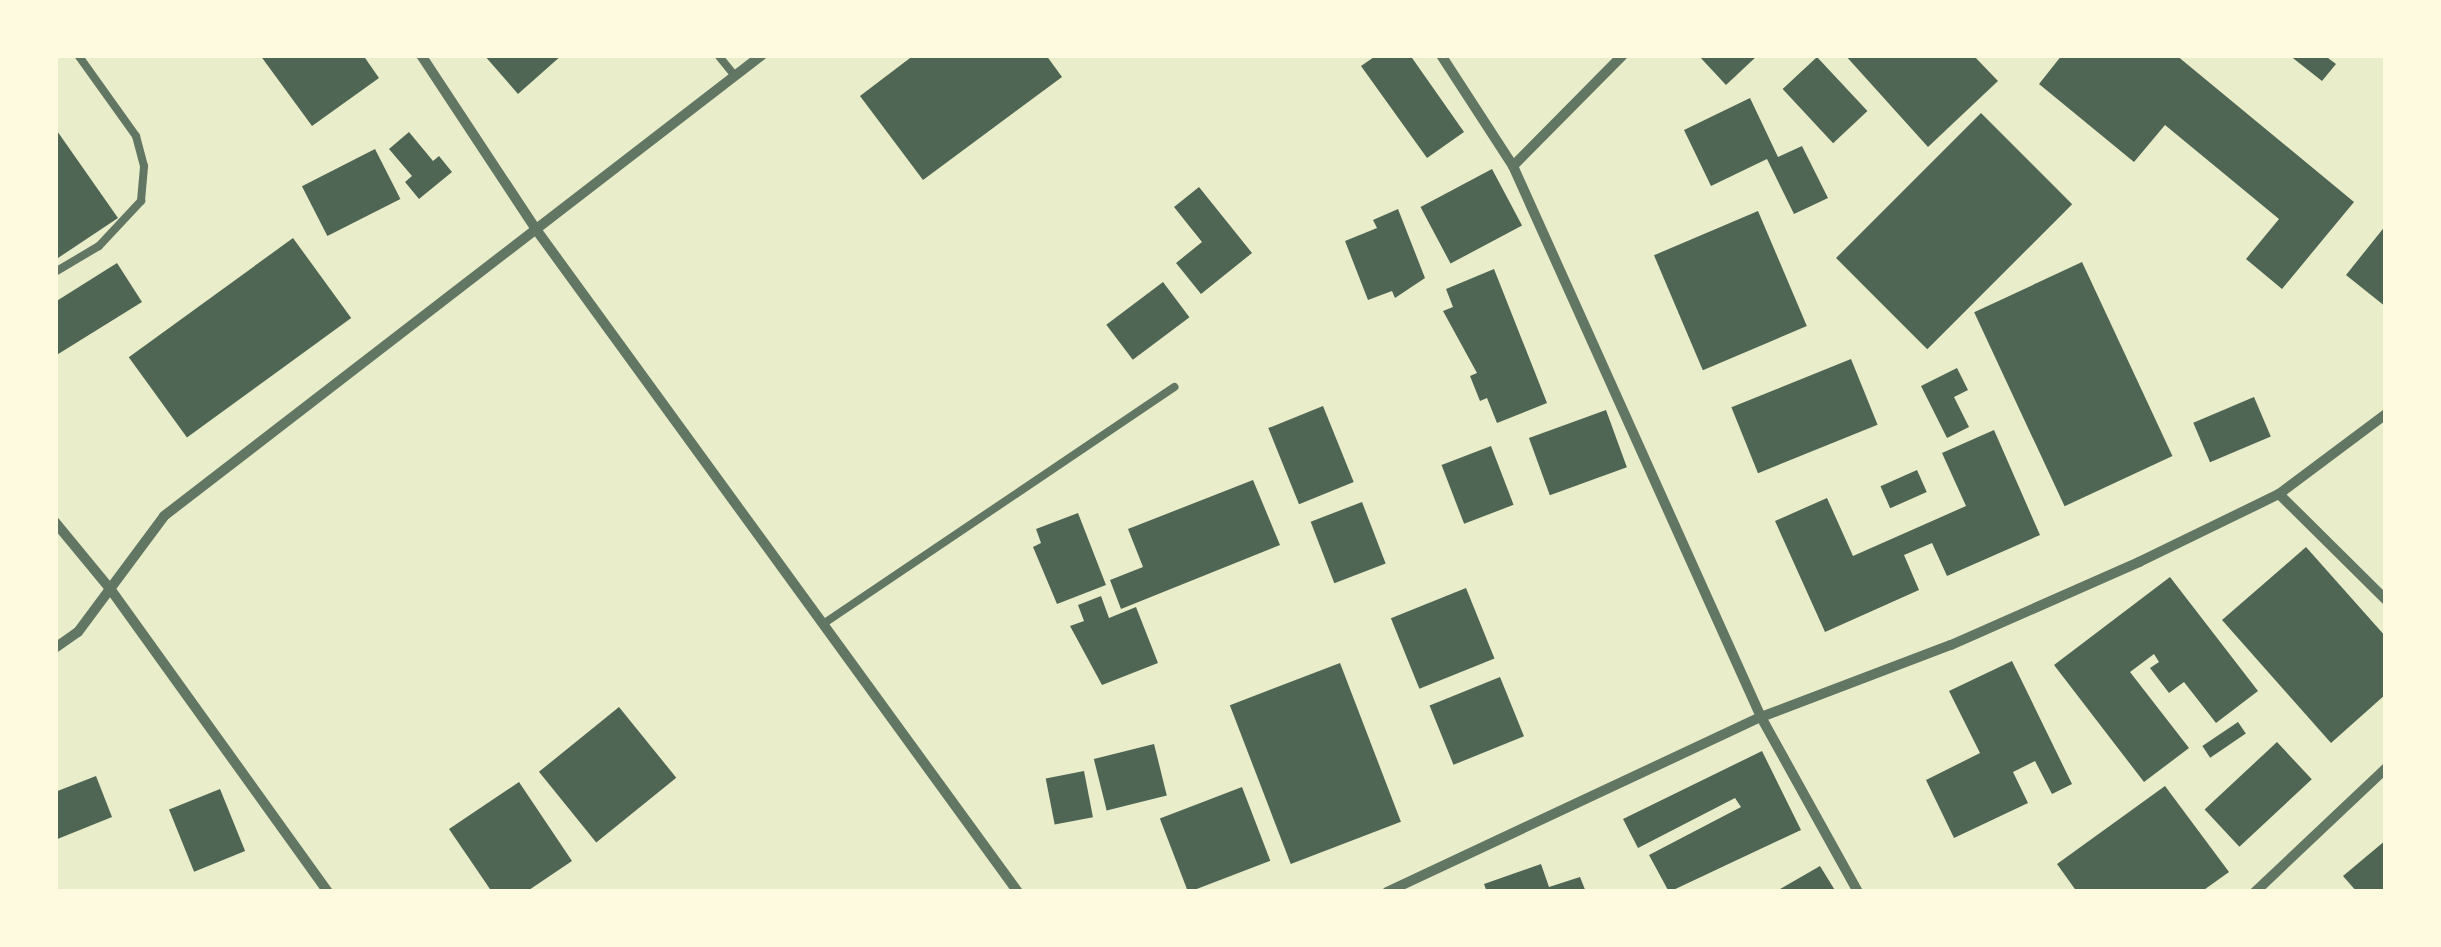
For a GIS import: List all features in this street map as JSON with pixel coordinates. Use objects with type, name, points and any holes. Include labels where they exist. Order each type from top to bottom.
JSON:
[{"type":"street","points":[[421,55],[535,228],[1018,892]]},
{"type":"street","points":[[55,648],[78,632],[112,590],[129,556],[164,516],[762,55]]},
{"type":"street","points":[[1441,55],[1513,166],[1762,717],[1858,892]]},
{"type":"street","points":[[1513,166],[1623,55]]},
{"type":"street","points":[[1387,892],[1762,717],[1950,645],[2280,494],[2386,414]]},
{"type":"street","points":[[2280,494],[2386,600]]},
{"type":"street","points":[[55,522],[112,590],[328,892]]},
{"type":"street","points":[[2255,892],[2386,768]]},
{"type":"lane","points":[[55,272],[99,246],[141,201],[144,166],[136,136],[78,55]]},
{"type":"lane","points":[[718,55],[735,76]]},
{"type":"lane","points":[[823,624],[1175,387]]},
{"type":"building","points":[[260,55],[363,55],[379,78],[312,126]]},
{"type":"building","points":[[484,55],[562,55],[518,94]]},
{"type":"building","points":[[914,55],[1046,55],[1062,77],[923,180],[860,96]]},
{"type":"building","points":[[1377,55],[1410,55],[1464,132],[1427,158],[1361,66]]},
{"type":"building","points":[[1698,55],[1758,55],[1726,85]]},
{"type":"building","points":[[1845,55],[1973,55],[1998,81],[1928,147]]},
{"type":"building","points":[[2062,55],[2176,55],[2354,202],[2282,289],[2246,259],[2279,219],[2165,125],[2134,162],[2039,84]]},
{"type":"building","points":[[2289,55],[2324,55],[2336,64],[2322,81]]},
{"type":"building","points":[[1817,57],[1867,111],[1833,143],[1783,89]]},
{"type":"building","points":[[1750,98],[1778,157],[1802,146],[1828,198],[1794,214],[1767,159],[1711,186],[1684,130]]},
{"type":"building","points":[[1981,113],[2072,204],[1927,349],[1836,258]]},
{"type":"building","points":[[55,128],[118,218],[55,260]]},
{"type":"building","points":[[409,132],[433,161],[439,156],[452,172],[419,199],[405,182],[412,176],[389,149]]},
{"type":"building","points":[[375,149],[400,199],[327,236],[302,186]]},
{"type":"building","points":[[1492,169],[1522,226],[1451,264],[1420,207]]},
{"type":"building","points":[[1199,187],[1252,253],[1201,294],[1176,263],[1202,242],[1174,207]]},
{"type":"building","points":[[1398,209],[1425,278],[1395,298],[1392,291],[1368,300],[1345,241],[1377,228],[1373,220]]},
{"type":"building","points":[[1758,211],[1807,326],[1703,370],[1654,255]]},
{"type":"building","points":[[2386,225],[2386,307],[2346,275]]},
{"type":"building","points":[[293,238],[351,318],[187,437],[129,357]]},
{"type":"building","points":[[2082,262],[2172,456],[2065,506],[1974,312]]},
{"type":"building","points":[[117,263],[142,302],[55,356],[55,302]]},
{"type":"building","points":[[1494,269],[1547,403],[1497,423],[1487,398],[1480,401],[1470,376],[1477,373],[1443,311],[1453,307],[1446,289]]},
{"type":"building","points":[[1163,282],[1189,317],[1133,360],[1106,325]]},
{"type":"building","points":[[1851,359],[1878,425],[1758,473],[1731,407]]},
{"type":"building","points":[[1957,368],[1968,390],[1954,397],[1969,427],[1947,438],[1921,386]]},
{"type":"building","points":[[2254,397],[2271,437],[2210,462],[2193,423]]},
{"type":"building","points":[[1323,406],[1354,482],[1299,504],[1268,428]]},
{"type":"building","points":[[1606,410],[1627,467],[1550,495],[1529,438]]},
{"type":"building","points":[[1994,430],[2040,535],[1947,576],[1932,543],[1904,555],[1919,590],[1825,632],[1775,521],[1827,498],[1853,556],[1966,506],[1942,453]]},
{"type":"building","points":[[1491,446],[1514,505],[1464,524],[1442,465]]},
{"type":"building","points":[[1917,470],[1927,492],[1890,508],[1880,486]]},
{"type":"building","points":[[1253,480],[1280,545],[1121,609],[1110,580],[1143,567],[1128,529]]},
{"type":"building","points":[[1362,502],[1386,564],[1334,583],[1311,522]]},
{"type":"building","points":[[1078,513],[1106,585],[1057,604],[1033,547],[1041,543],[1036,529]]},
{"type":"building","points":[[2306,547],[2386,637],[2386,694],[2331,743],[2222,620]]},
{"type":"building","points":[[2170,577],[2258,691],[2216,723],[2184,682],[2169,693],[2150,668],[2159,662],[2154,654],[2130,672],[2189,748],[2144,782],[2054,665]]},
{"type":"building","points":[[1466,588],[1494,658],[1419,689],[1391,618]]},
{"type":"building","points":[[1101,596],[1109,618],[1136,607],[1158,663],[1102,685],[1070,626],[1084,621],[1078,605]]},
{"type":"building","points":[[2012,661],[2072,784],[2052,794],[2035,761],[2013,772],[2028,803],[1954,838],[1926,780],[1980,753],[1949,691]]},
{"type":"building","points":[[1340,663],[1401,822],[1291,864],[1230,705]]},
{"type":"building","points":[[1500,677],[1524,736],[1454,765],[1430,705]]},
{"type":"building","points":[[619,707],[676,778],[596,843],[539,772]]},
{"type":"building","points":[[2238,722],[2246,734],[2210,758],[2202,746]]},
{"type":"building","points":[[2277,742],[2312,779],[2239,847],[2205,810]]},
{"type":"building","points":[[1154,744],[1167,795],[1107,810],[1094,759]]},
{"type":"building","points":[[1762,751],[1801,830],[1669,892],[1649,855],[1741,807],[1735,798],[1638,848],[1623,819]]},
{"type":"building","points":[[1084,771],[1093,817],[1055,825],[1046,778]]},
{"type":"building","points":[[96,776],[112,817],[55,840],[55,792]]},
{"type":"building","points":[[519,782],[572,861],[526,892],[492,892],[449,829]]},
{"type":"building","points":[[2165,786],[2229,872],[2201,892],[2077,892],[2057,864]]},
{"type":"building","points":[[1242,787],[1270,861],[1188,892],[1160,819]]},
{"type":"building","points":[[220,789],[245,851],[194,872],[169,810]]},
{"type":"building","points":[[2386,840],[2386,892],[2357,892],[2343,876]]},
{"type":"building","points":[[1541,864],[1549,887],[1580,877],[1586,892],[1487,892],[1484,884]]},
{"type":"building","points":[[1820,866],[1836,892],[1775,892]]}]
